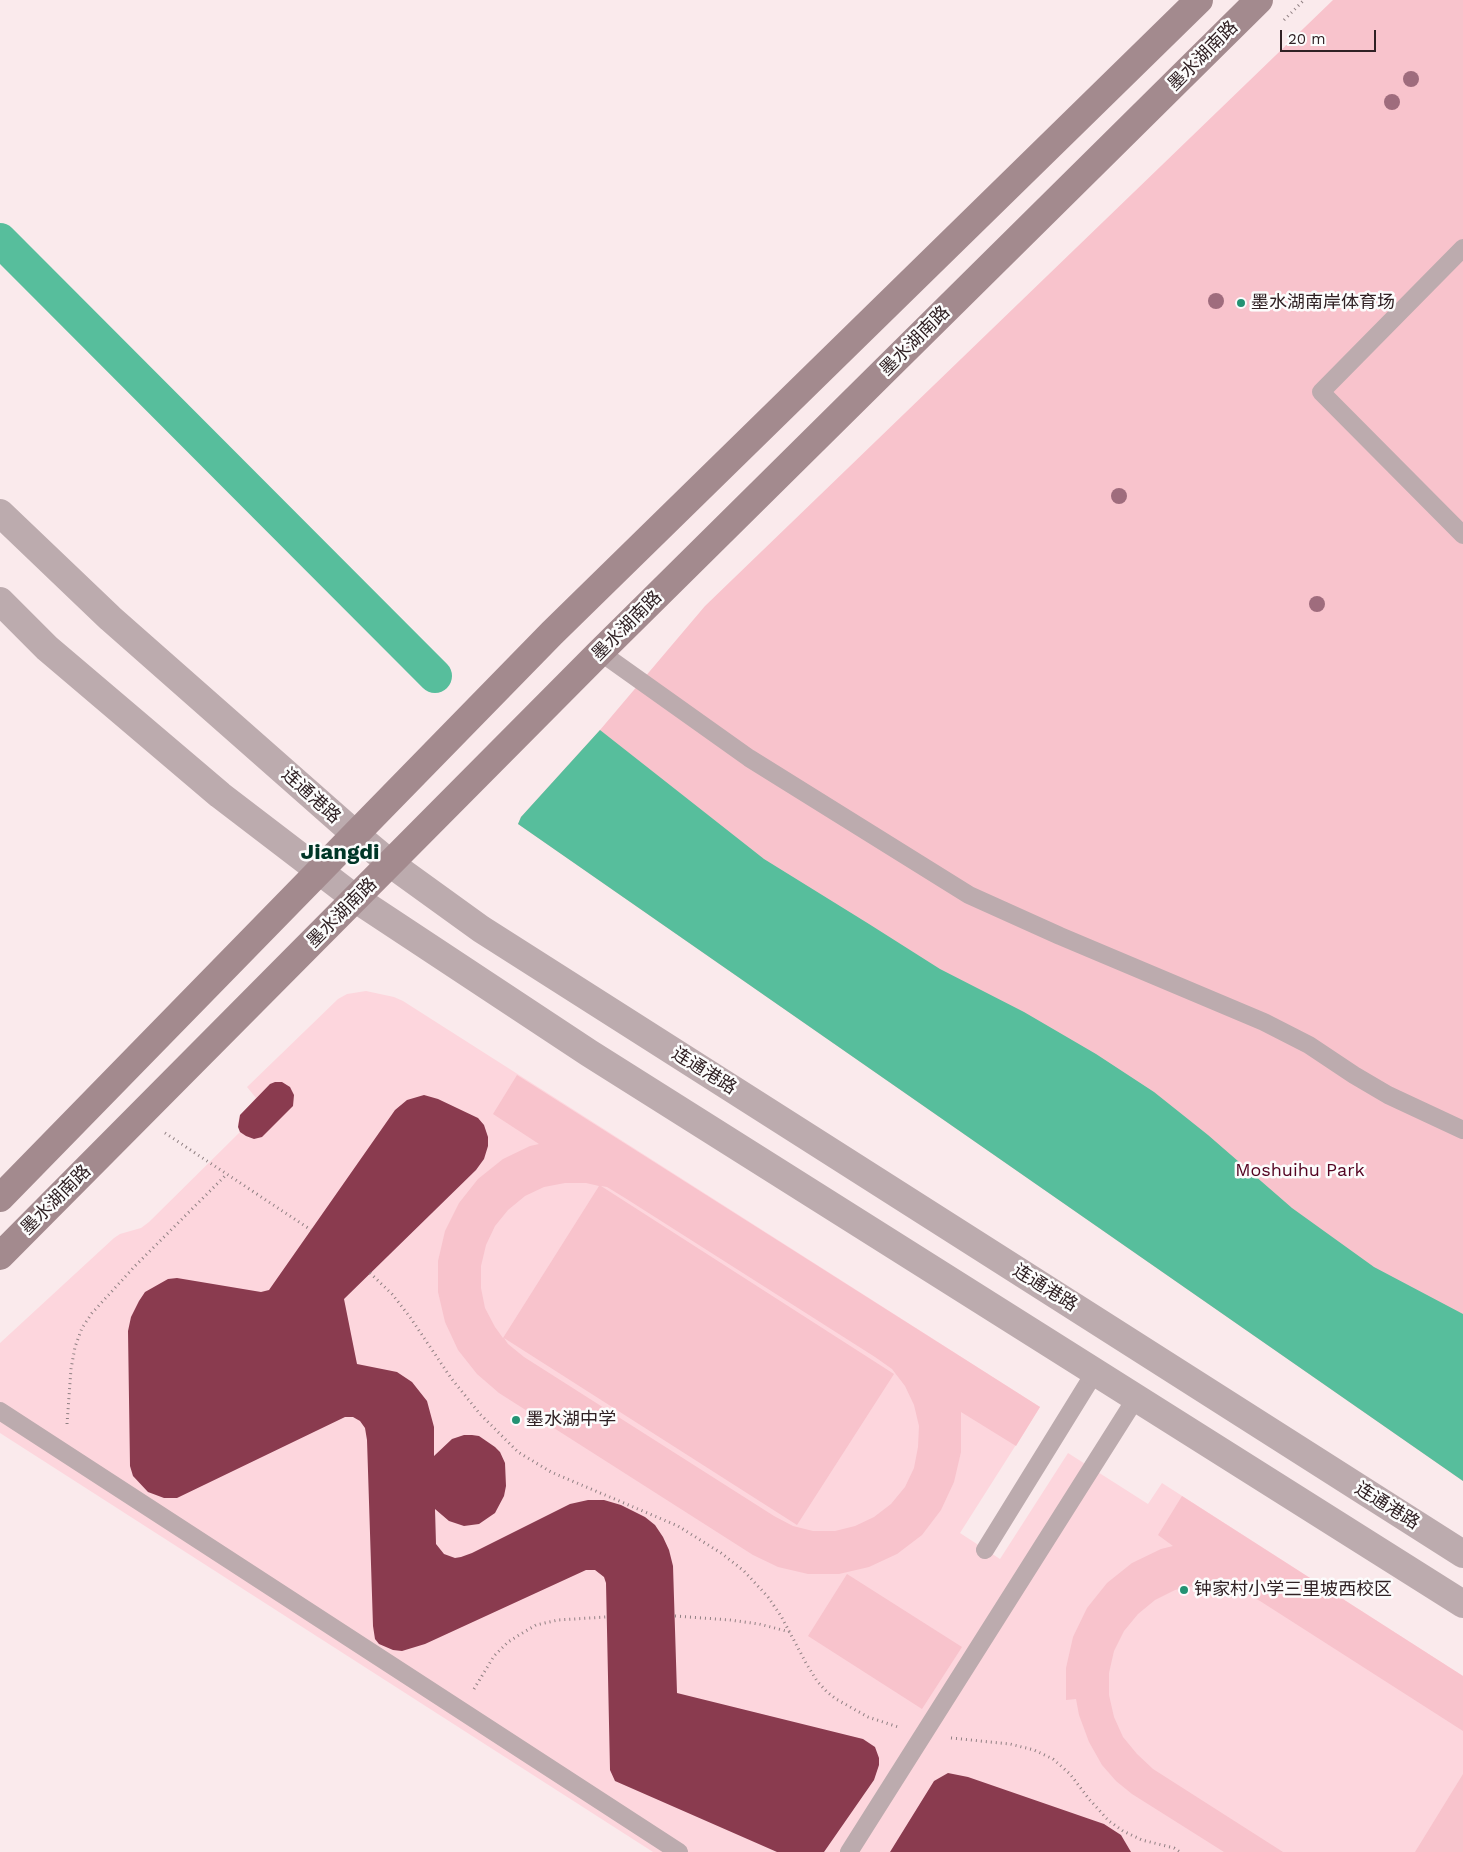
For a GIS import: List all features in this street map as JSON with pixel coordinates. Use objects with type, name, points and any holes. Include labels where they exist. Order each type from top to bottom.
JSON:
[{"type":"main road","points":[[0,1198],[552,633],[1198,0]]},
{"type":"main road","name":"墨水湖南路","points":[[0,1256],[593,660],[1259,0]]},
{"type":"street","name":"连通港路","points":[[0,513],[110,618],[355,834],[391,864],[481,929],[1463,1554]]},
{"type":"street","points":[[0,601],[46,648],[213,789],[356,899],[589,1053],[1463,1604]]},
{"type":"lane","points":[[1463,248],[1321,392],[1463,535]]},
{"type":"lane","points":[[593,660],[969,895],[1060,936],[1264,1022],[1309,1045],[1354,1076],[1388,1095],[1463,1130]]},
{"type":"lane","points":[[985,1550],[1095,1372]]},
{"type":"lane","points":[[849,1852],[1136,1398]]},
{"type":"lane","points":[[0,1411],[678,1852]]},
{"type":"path","points":[[139,1116],[311,1230]]},
{"type":"path","points":[[65,1454],[71,1369],[75,1347],[82,1328],[92,1313],[122,1279],[227,1174]]},
{"type":"path","points":[[370,1274],[392,1294],[410,1317],[451,1378],[480,1414],[518,1452],[551,1472],[678,1526],[715,1549],[744,1571],[768,1597],[817,1680],[836,1699],[868,1717],[924,1734],[1010,1744],[1034,1750],[1053,1759],[1070,1774],[1101,1813],[1116,1826],[1142,1840],[1174,1848],[1180,1852]]},
{"type":"path","points":[[675,1616],[759,1624],[790,1633]]},
{"type":"path","points":[[461,1711],[494,1656],[508,1642],[536,1625],[558,1620],[606,1617]]},
{"type":"shaded area","points":[[600,730],[764,859],[940,969],[1024,1012],[1096,1054],[1154,1092],[1208,1135],[1292,1208],[1374,1267],[1463,1314],[1463,1481],[518,824],[521,817]]},
{"type":"shaded area","name":"墨水湖中学","points":[[366,991],[394,997],[403,1001],[1040,1407],[960,1533],[1000,1559],[1068,1453],[1148,1504],[1162,1483],[1463,1676],[1463,1852],[653,1852],[0,1433],[0,1343],[114,1238],[120,1234],[141,1228],[149,1222],[240,1132],[238,1123],[240,1115],[256,1098],[247,1087],[338,999],[347,994]]},
{"type":"green space","name":"墨水湖南岸体育场","points":[[1333,0],[1463,0],[1463,1481],[518,824],[521,817],[600,730],[705,606]]},
{"type":"green space","points":[[517,1075],[1040,1407],[1016,1446],[961,1412],[961,1452],[954,1482],[941,1510],[922,1535],[897,1554],[869,1567],[839,1574],[808,1574],[778,1567],[753,1555],[499,1393],[477,1374],[458,1350],[445,1322],[438,1292],[438,1261],[445,1231],[459,1203],[478,1179],[503,1159],[530,1146],[539,1144],[493,1114]],"holes":[[[565,1183],[586,1183],[599,1186],[503,1338],[485,1308],[481,1288],[481,1266],[486,1245],[495,1226],[508,1210],[525,1196],[544,1187]],[[601,1186],[607,1187],[625,1198],[892,1369],[905,1386],[914,1405],[919,1426],[914,1468],[905,1487],[891,1504],[874,1517],[855,1526],[835,1531],[813,1531],[793,1526],[774,1516],[524,1357],[508,1344],[504,1338],[797,1525],[894,1374]]]},
{"type":"green space","points":[[1182,1496],[1463,1676],[1463,1731],[1260,1601],[1241,1591],[1219,1585],[1197,1585],[1175,1590],[1155,1600],[1138,1614],[1124,1631],[1114,1651],[1109,1673],[1109,1695],[1114,1717],[1123,1737],[1153,1769],[1283,1852],[1224,1852],[1132,1794],[1116,1781],[1102,1765],[1089,1742],[1079,1715],[1076,1699],[1066,1700],[1066,1668],[1073,1637],[1087,1608],[1107,1583],[1132,1563],[1161,1549],[1173,1546],[1158,1535]]},
{"type":"green space","points":[[847,1574],[962,1647],[922,1709],[808,1636]]},
{"type":"green space","points":[[1463,1774],[1463,1852],[1415,1852]]},
{"type":"building","points":[[282,1082],[290,1087],[294,1095],[293,1106],[262,1137],[254,1139],[246,1136],[240,1132],[238,1127],[240,1115],[270,1084]]},
{"type":"building","points":[[424,1095],[438,1099],[478,1118],[484,1125],[488,1137],[488,1146],[484,1159],[476,1170],[344,1299],[357,1364],[397,1372],[412,1382],[427,1401],[434,1427],[434,1456],[452,1439],[464,1435],[472,1435],[479,1436],[495,1447],[500,1452],[505,1463],[506,1486],[504,1496],[495,1513],[479,1524],[464,1526],[449,1521],[435,1509],[436,1544],[444,1554],[455,1558],[461,1557],[570,1504],[588,1500],[604,1500],[621,1505],[645,1517],[655,1525],[663,1537],[673,1566],[677,1693],[863,1739],[875,1747],[879,1758],[879,1765],[874,1780],[824,1852],[777,1852],[615,1781],[610,1770],[606,1583],[604,1577],[595,1570],[586,1570],[425,1644],[402,1651],[393,1650],[379,1644],[375,1639],[373,1626],[367,1440],[365,1428],[360,1421],[353,1417],[345,1417],[177,1498],[164,1498],[148,1492],[133,1476],[130,1466],[128,1331],[131,1317],[145,1292],[168,1279],[177,1278],[261,1292],[269,1290],[395,1110],[407,1100]]},
{"type":"building","points":[[948,1773],[968,1777],[1104,1824],[1121,1835],[1131,1852],[890,1852],[934,1781]]},
{"type":"waterway","points":[[0,240],[435,676]]},
{"type":"place","name":"墨水湖南岸体育场","points":[[1241,303]]},
{"type":"place","name":"墨水湖中学","points":[[516,1420]]},
{"type":"place","name":"钟家村小学三里坡西校区","points":[[1184,1590]]},
{"type":"district","name":"Jiangdi","points":[[340,853]]},
{"type":"park label","name":"Moshuihu Park","points":[[1300,1171]]}]
